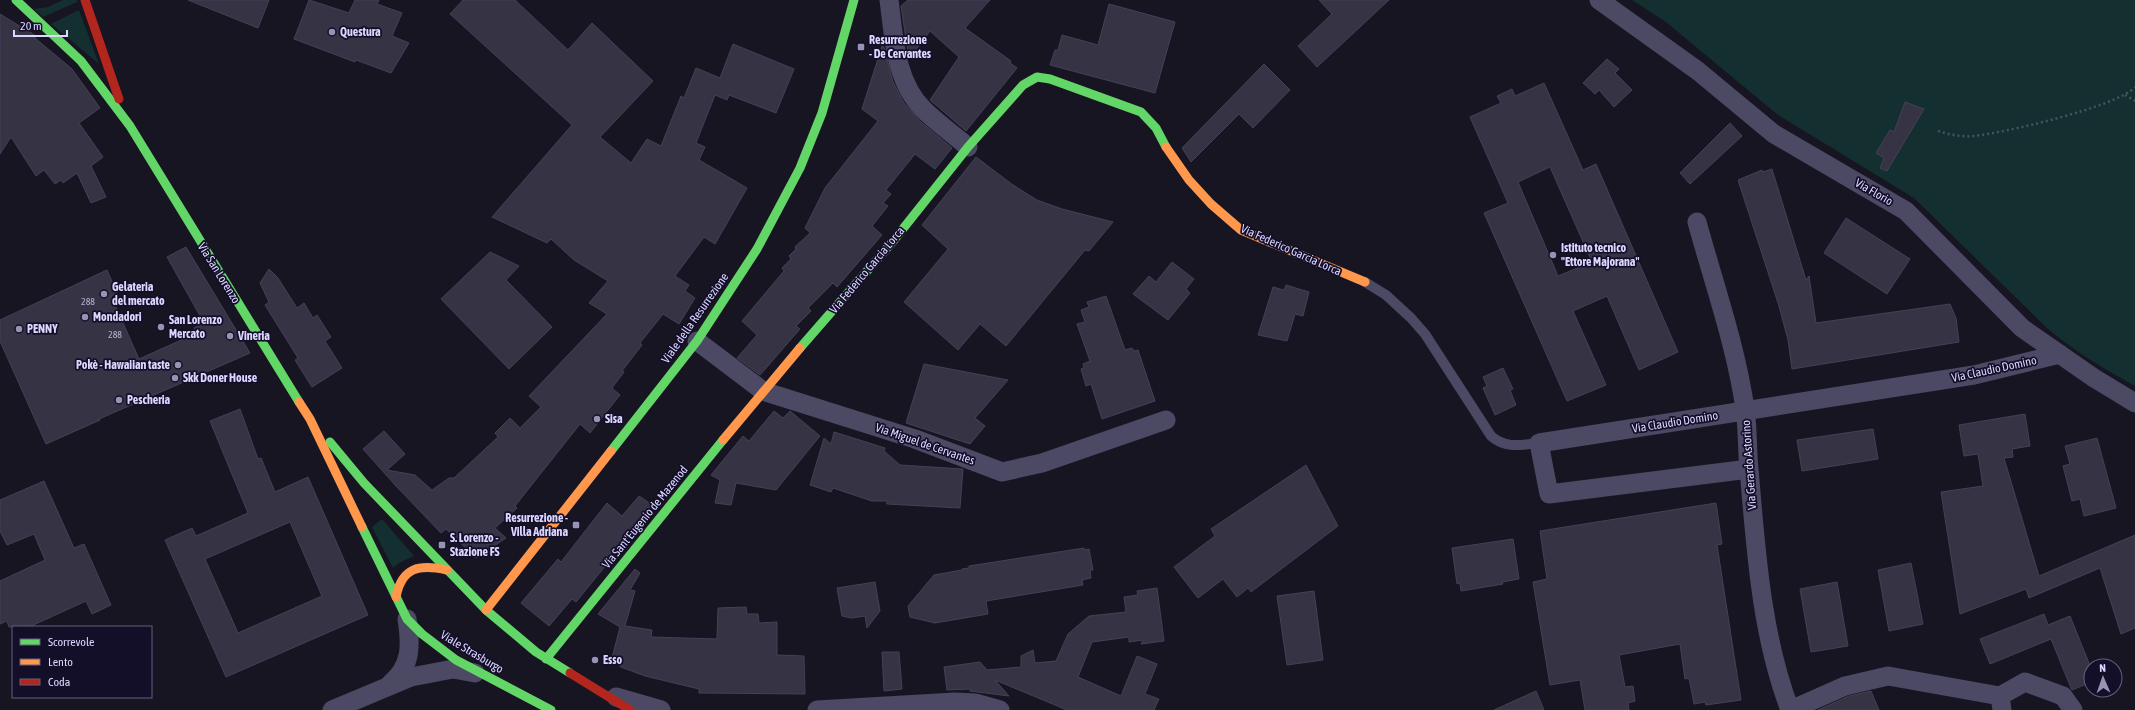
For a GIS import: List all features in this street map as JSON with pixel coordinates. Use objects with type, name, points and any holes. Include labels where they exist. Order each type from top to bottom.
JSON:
[{"type":"street","name":"Via San Lorenzo","points":[[16,0],[81,61],[130,126],[310,419]]},
{"type":"street","name":"Via San Lorenzo","points":[[85,0],[107,66],[130,126]]},
{"type":"street","name":"Viale della Resurrezione","points":[[486,610],[697,341],[757,249],[800,168],[822,113],[854,0]]},
{"type":"street","points":[[889,0],[898,60],[907,88],[923,109],[968,147]]},
{"type":"street","name":"Via Florio","points":[[1599,0],[1698,71],[1774,134],[1906,211],[2022,328],[2135,403]]},
{"type":"street","name":"Via Federico Garcia Lorca","points":[[763,391],[894,240],[968,147],[1023,85],[1037,77],[1050,79],[1141,112],[1156,128],[1169,152],[1189,180],[1211,204],[1241,230],[1365,282]]},
{"type":"street","name":"Via Gerardo Astorino","points":[[1697,222],[1738,369],[1745,411],[1756,551],[1766,621],[1783,691],[1791,710]]},
{"type":"street","name":"Via Miguel de Cervantes","points":[[697,341],[763,391],[915,439],[1002,472],[1042,463],[1166,420]]},
{"type":"street","name":"Via Claudio Domino","points":[[1539,443],[1974,375],[2060,354]]},
{"type":"street","name":"Via Sant'Eugenio de Mazenod","points":[[546,659],[763,391]]},
{"type":"street","points":[[310,419],[364,483],[486,610],[546,659],[630,710]]},
{"type":"street","name":"Viale Strasburgo","points":[[310,419],[407,619],[429,641],[482,674],[551,710]]},
{"type":"street","points":[[1539,443],[1549,494],[1749,469]]},
{"type":"street","points":[[396,597],[399,581],[409,572],[432,566],[447,570]]},
{"type":"street","points":[[385,687],[399,676],[405,665],[410,646],[407,619]]},
{"type":"street","points":[[332,710],[411,677],[454,669],[482,674]]},
{"type":"street","points":[[1791,710],[1845,686],[1888,676],[2001,703],[2025,682],[2063,696],[2073,710]]},
{"type":"street","points":[[602,692],[637,705],[661,710]]},
{"type":"street","points":[[817,710],[975,704],[1000,710]]},
{"type":"lane","points":[[1365,282],[1386,295],[1411,318],[1425,334],[1491,436],[1500,444],[1515,446],[1539,443]]},
{"type":"path","points":[[1938,131],[1953,136],[1974,136],[2003,131],[2081,111],[2124,94],[2135,87]]},
{"type":"path","points":[[2124,94],[2135,101]]},
{"type":"green space","points":[[63,0],[77,0],[77,2],[43,17],[34,9],[48,7]]},
{"type":"green space","points":[[1632,0],[2135,0],[2135,386],[2090,359],[2047,328],[1914,198],[1778,115],[1666,22]]},
{"type":"green space","points":[[79,10],[99,64],[51,24]]},
{"type":"green space","points":[[382,519],[414,556],[399,563],[393,568],[372,527]]},
{"type":"building","points":[[188,0],[269,0],[258,28]]},
{"type":"building","name":"Questura","points":[[309,0],[349,13],[355,0],[379,0],[377,4],[402,13],[392,36],[409,43],[391,73],[356,60],[355,62],[294,39]]},
{"type":"building","points":[[463,0],[515,0],[568,50],[592,23],[653,81],[600,137],[631,163],[647,139],[661,146],[681,96],[684,98],[696,68],[720,78],[733,44],[794,69],[776,113],[729,95],[727,100],[715,95],[696,143],[705,147],[699,160],[747,188],[715,244],[704,237],[675,276],[689,285],[685,291],[695,298],[679,324],[663,314],[640,343],[642,345],[622,371],[624,372],[612,388],[620,395],[590,433],[580,424],[515,506],[517,508],[495,528],[506,538],[476,558],[446,529],[441,533],[363,449],[384,431],[405,454],[387,470],[415,475],[432,490],[449,478],[454,478],[498,437],[495,433],[510,418],[520,428],[541,407],[529,396],[607,314],[589,303],[608,281],[574,260],[551,239],[547,243],[492,217],[572,125],[450,14]]},
{"type":"building","points":[[908,0],[990,0],[965,28],[1011,61],[1010,63],[1017,68],[966,131],[930,100],[959,57],[930,31],[909,59],[901,6]]},
{"type":"building","points":[[1319,0],[1389,0],[1317,67],[1298,46],[1332,14]]},
{"type":"building","points":[[1109,4],[1175,22],[1155,93],[1050,65],[1055,50],[1058,50],[1062,35],[1098,45]]},
{"type":"building","points":[[0,14],[36,36],[35,38],[72,69],[100,108],[79,123],[103,157],[91,166],[106,197],[91,203],[77,173],[63,183],[61,180],[55,184],[44,170],[36,176],[11,137],[0,154]]},
{"type":"building","points":[[882,46],[884,47],[893,82],[904,103],[921,122],[952,148],[935,169],[915,154],[886,190],[891,194],[883,203],[888,206],[872,226],[882,235],[837,287],[833,283],[808,308],[811,311],[796,326],[800,329],[760,375],[737,358],[757,335],[742,321],[784,271],[782,268],[791,259],[789,256],[796,249],[795,247],[810,233],[805,228],[825,188],[878,121],[862,109]]},
{"type":"building","points":[[1607,59],[1619,69],[1615,73],[1632,90],[1614,107],[1599,90],[1595,94],[1583,83]]},
{"type":"building","points":[[1264,64],[1290,90],[1253,128],[1239,114],[1191,162],[1182,148]]},
{"type":"building","points":[[1544,83],[1583,170],[1596,164],[1678,352],[1639,370],[1607,296],[1573,311],[1606,385],[1567,401],[1484,213],[1508,203],[1470,117],[1501,103],[1497,96],[1512,89],[1515,96]],"holes":[[[1550,167],[1592,262],[1558,276],[1518,182]]]},
{"type":"building","points":[[1905,102],[1924,109],[1887,171],[1880,168],[1884,158],[1876,153],[1890,130],[1894,132]]},
{"type":"building","points":[[1730,123],[1742,136],[1690,184],[1680,173]]},
{"type":"building","points":[[976,157],[1013,185],[1037,200],[1062,209],[1113,222],[1089,251],[1085,250],[1006,346],[980,324],[958,350],[904,302],[948,249],[922,225]]},
{"type":"building","points":[[1772,169],[1806,280],[1809,276],[1816,323],[1950,304],[1956,318],[1959,342],[1792,369],[1788,340],[1779,306],[1738,180],[1762,170],[1763,172]]},
{"type":"building","points":[[1846,218],[1910,259],[1887,294],[1824,253]]},
{"type":"building","points":[[186,247],[250,353],[99,419],[100,420],[46,444],[0,341],[0,320],[107,270],[117,293],[111,296],[139,359],[197,333],[194,328],[204,323],[167,257]]},
{"type":"building","points":[[490,252],[519,266],[506,280],[552,327],[509,369],[441,299]]},
{"type":"building","points":[[1172,262],[1194,279],[1186,289],[1190,293],[1168,320],[1133,294],[1149,276],[1156,282]]},
{"type":"building","points":[[269,269],[278,278],[297,308],[304,303],[313,318],[317,315],[331,337],[325,341],[342,368],[312,387],[295,360],[298,358],[265,305],[269,302],[260,283]]},
{"type":"building","points":[[1286,285],[1309,292],[1303,316],[1295,314],[1287,341],[1258,335],[1273,287],[1284,290]]},
{"type":"building","points":[[1106,296],[1125,350],[1132,348],[1134,351],[1138,350],[1155,401],[1102,419],[1091,384],[1086,386],[1081,369],[1084,368],[1083,364],[1090,361],[1077,324],[1085,322],[1081,310],[1089,307],[1087,302]]},
{"type":"building","points":[[924,364],[1008,380],[975,418],[985,426],[970,444],[906,423]]},
{"type":"building","points":[[1503,368],[1513,389],[1510,390],[1516,405],[1495,415],[1483,388],[1487,386],[1483,377]]},
{"type":"building","points":[[240,409],[258,459],[261,458],[275,492],[308,477],[368,615],[226,677],[165,540],[192,528],[196,536],[248,513],[210,421]],"holes":[[[290,522],[322,596],[238,633],[205,559]]]},
{"type":"building","points":[[774,411],[783,418],[790,411],[820,436],[776,490],[736,483],[731,505],[715,503],[720,480],[711,475],[743,436],[749,441]]},
{"type":"building","points":[[2025,414],[2030,446],[2012,449],[2013,457],[2004,458],[2039,576],[2135,535],[2135,628],[2121,634],[2100,568],[2029,598],[2026,589],[1960,614],[1941,492],[1983,486],[1978,454],[1964,456],[1959,425]]},
{"type":"building","points":[[1873,429],[1878,459],[1802,471],[1797,440]]},
{"type":"building","points":[[834,432],[885,448],[884,451],[900,465],[963,469],[960,508],[887,504],[887,501],[872,501],[833,488],[831,492],[810,485],[824,438],[831,444]]},
{"type":"building","points":[[2097,438],[2116,508],[2084,516],[2080,499],[2072,501],[2063,466],[2070,464],[2065,446]]},
{"type":"building","points":[[1306,465],[1338,526],[1251,592],[1248,588],[1237,597],[1223,579],[1198,598],[1174,567],[1215,536],[1211,529]]},
{"type":"building","points":[[44,481],[74,548],[84,544],[111,605],[92,614],[86,601],[31,626],[9,627],[7,621],[0,624],[0,581],[45,560],[34,534],[7,545],[0,531],[0,500]]},
{"type":"building","points":[[639,496],[654,506],[576,602],[572,599],[549,626],[521,603],[558,559],[561,562],[607,503],[622,516]]},
{"type":"building","points":[[1716,503],[1722,544],[1717,545],[1741,700],[1706,705],[1705,702],[1694,704],[1689,678],[1685,679],[1680,644],[1619,655],[1625,687],[1633,686],[1635,701],[1628,703],[1629,710],[1585,710],[1580,680],[1550,685],[1533,582],[1547,579],[1540,531]]},
{"type":"building","points":[[1513,539],[1519,579],[1502,582],[1503,584],[1461,591],[1460,583],[1457,584],[1452,548]]},
{"type":"building","points":[[1084,548],[1084,550],[1089,549],[1093,570],[1090,570],[1091,578],[1082,580],[1083,585],[986,601],[988,614],[935,623],[910,617],[908,606],[934,575],[962,570],[969,568],[969,566]]},
{"type":"building","points":[[1911,563],[1923,624],[1889,631],[1878,570]]},
{"type":"building","points":[[635,569],[640,573],[630,590],[635,591],[625,626],[652,630],[651,637],[717,639],[718,608],[746,607],[747,614],[758,614],[759,623],[777,622],[777,655],[804,656],[805,694],[699,693],[699,689],[645,676],[621,667],[612,658],[620,627],[598,614]]},
{"type":"building","points":[[875,582],[880,611],[867,628],[865,616],[852,618],[842,616],[837,588]]},
{"type":"building","points":[[1837,582],[1848,646],[1811,652],[1800,589]]},
{"type":"building","points":[[1157,588],[1164,641],[1141,644],[1143,640],[1129,642],[1129,637],[1092,642],[1078,677],[1121,696],[1137,656],[1157,664],[1145,694],[1159,699],[1154,710],[1067,710],[995,680],[1009,696],[970,691],[970,689],[947,690],[944,667],[980,662],[987,670],[1021,667],[1021,656],[1033,650],[1035,663],[1056,661],[1068,634],[1089,616],[1126,612],[1124,597],[1138,595],[1137,591]]},
{"type":"building","points":[[1314,591],[1323,660],[1287,665],[1277,596]]},
{"type":"building","points":[[2044,614],[2048,625],[2070,616],[2087,658],[2083,658],[2083,685],[2072,690],[2051,639],[1990,664],[1980,639]]},
{"type":"building","points":[[882,652],[899,652],[902,689],[884,691]]},
{"type":"building","points":[[1536,691],[1544,710],[1494,710]]},
{"type":"building","points":[[1871,691],[1879,710],[1818,710],[1849,696]]},
{"type":"traffic: fast","points":[[16,0],[81,61],[130,126],[299,402]]},
{"type":"traffic: fast","points":[[611,451],[697,341],[757,249],[800,168],[822,113],[854,0]]},
{"type":"traffic: fast","points":[[800,348],[894,240],[968,147],[1023,85],[1037,77],[1050,79],[1141,112],[1156,128],[1166,147]]},
{"type":"traffic: fast","points":[[546,659],[723,440]]},
{"type":"traffic: fast","points":[[330,442],[364,483],[486,610],[536,652],[570,673]]},
{"type":"traffic: fast","points":[[362,527],[407,619],[422,634],[456,660],[551,710]]},
{"type":"traffic: slow","points":[[1166,147],[1189,180],[1211,204],[1241,230],[1365,282]]},
{"type":"traffic: slow","points":[[723,440],[800,348]]},
{"type":"traffic: slow","points":[[299,402],[310,419],[362,527]]},
{"type":"traffic: slow","points":[[486,610],[611,451]]},
{"type":"traffic: slow","points":[[396,597],[403,579],[413,570],[428,567],[447,570]]},
{"type":"traffic: jam","points":[[85,0],[119,99]]},
{"type":"traffic: jam","points":[[570,673],[630,710]]},
{"type":"place","name":"Questura","points":[[332,32]]},
{"type":"place","name":"Resurrezione - De Cervantes","points":[[861,47]]},
{"type":"place","name":"Istituto tecnico \"Ettore Majorana\"","points":[[1553,255]]},
{"type":"place","name":"Gelateria del mercato","points":[[104,294]]},
{"type":"place","name":"Mondadori","points":[[85,317]]},
{"type":"place","name":"San Lorenzo Mercato","points":[[161,327]]},
{"type":"place","name":"PENNY","points":[[19,329]]},
{"type":"place","name":"Vineria","points":[[230,336]]},
{"type":"place","name":"Pokè - Hawaiian taste","points":[[178,365]]},
{"type":"place","name":"Skk Doner House","points":[[175,378]]},
{"type":"place","name":"Pescheria","points":[[119,400]]},
{"type":"place","name":"Sisa","points":[[597,419]]},
{"type":"place","name":"Resurrezione - Villa Adriana","points":[[576,525]]},
{"type":"place","name":"S. Lorenzo - Stazione FS","points":[[442,545]]},
{"type":"place","name":"Esso","points":[[595,660]]}]
